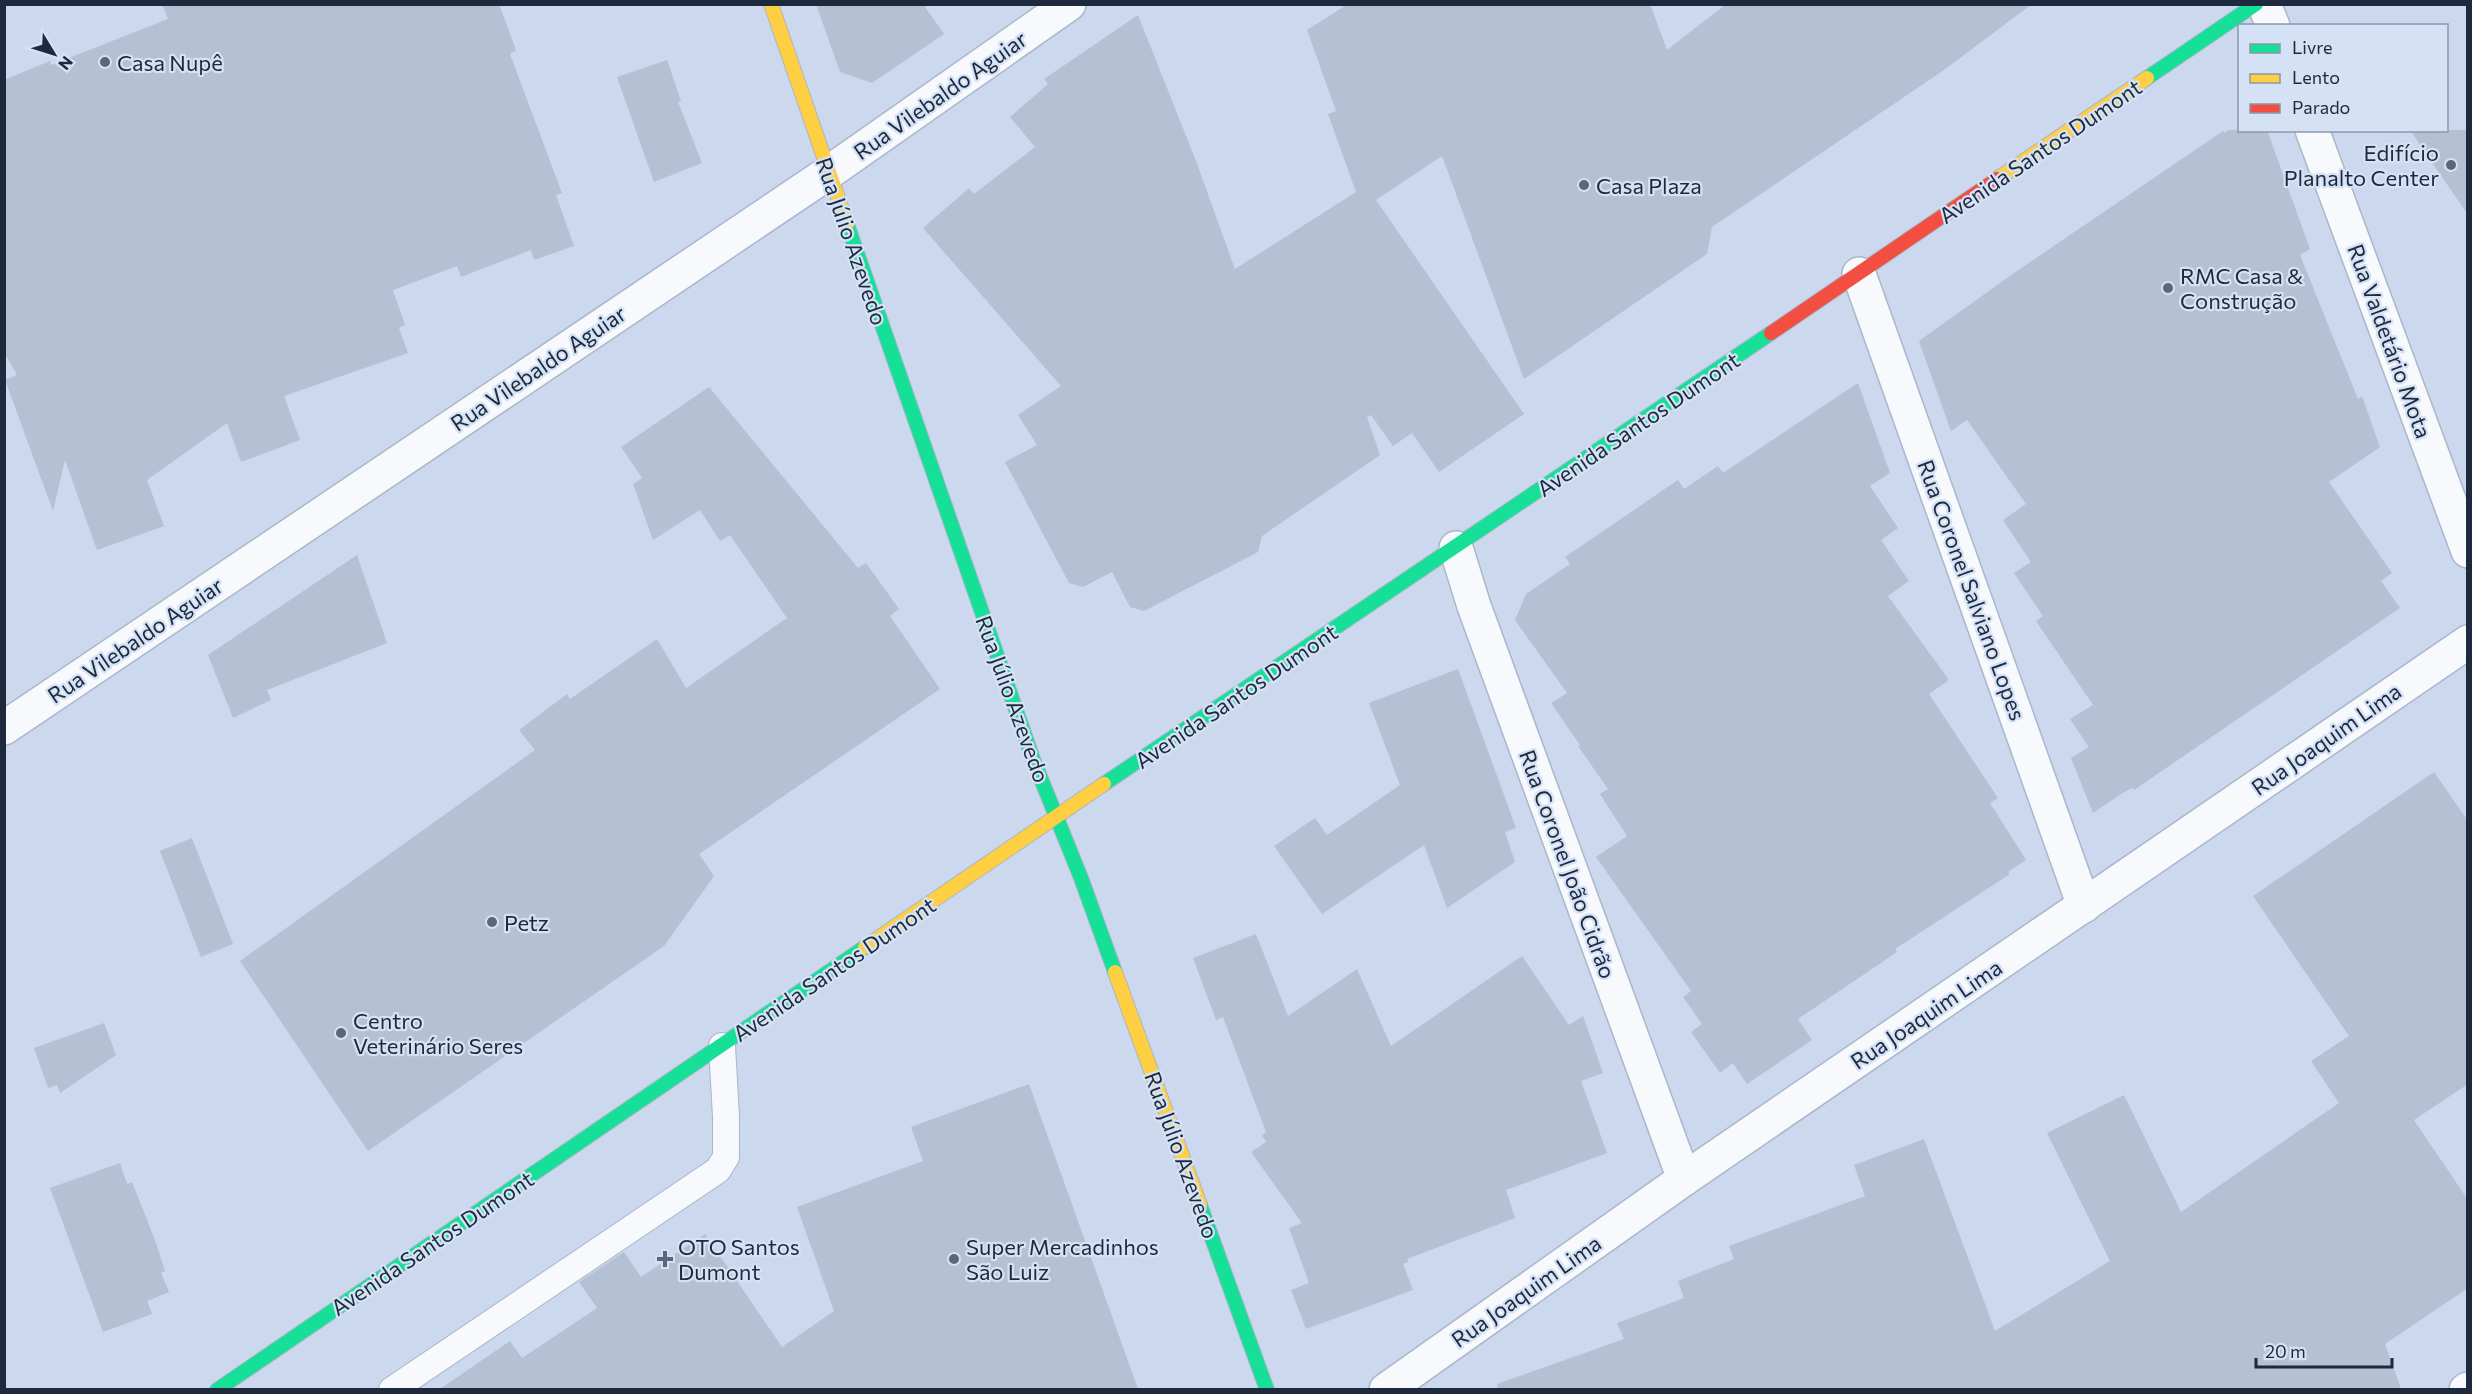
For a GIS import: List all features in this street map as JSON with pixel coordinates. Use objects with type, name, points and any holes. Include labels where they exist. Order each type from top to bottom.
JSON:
[{"type":"main road","name":"Rua Júlio Azevedo","points":[[771,4],[1033,759],[1268,1389]]},
{"type":"main road","name":"Avenida Santos Dumont","points":[[217,1389],[2256,4]]},
{"type":"street","name":"Rua Vilebaldo Aguiar","points":[[4,728],[828,173],[1070,4]]},
{"type":"street","points":[[2264,4],[2271,24]]},
{"type":"street","name":"Rua Valdetário Mota","points":[[2313,132],[2468,551]]},
{"type":"street","name":"Rua Coronel Salviano Lopes","points":[[1859,274],[2084,906]]},
{"type":"street","name":"Rua Coronel João Cidrão","points":[[1456,548],[1474,606],[1684,1179]]},
{"type":"street","name":"Rua Joaquim Lima","points":[[1386,1389],[1684,1179],[2468,642]]},
{"type":"lane","points":[[392,1389],[718,1170],[726,1157],[722,1046]]},
{"type":"building","points":[[162,4],[499,4],[516,50],[510,54],[562,193],[556,195],[574,246],[534,260],[531,250],[461,277],[457,266],[393,290],[405,325],[399,328],[408,353],[284,396],[300,440],[241,462],[227,423],[147,480],[164,526],[97,550],[65,460],[53,511],[5,380],[17,375],[4,352],[4,80],[50,61],[51,65],[168,19]]},
{"type":"building","points":[[816,4],[923,4],[944,34],[872,83],[840,72]]},
{"type":"building","points":[[1348,4],[1650,4],[1667,50],[1726,4],[2032,4],[1944,70],[1712,227],[1707,254],[1524,379],[1442,156],[1376,200],[1524,414],[1439,472],[1412,433],[1393,446],[1371,415],[1367,417],[1380,455],[1262,536],[1258,552],[1144,611],[1130,607],[1112,572],[1083,587],[1069,583],[1005,462],[1037,445],[1018,415],[1061,386],[923,228],[969,188],[974,194],[1035,147],[1010,117],[1048,84],[1044,79],[1138,15],[1196,161],[1235,269],[1356,192],[1328,114],[1336,111],[1307,30]]},
{"type":"building","points":[[667,60],[681,101],[678,102],[702,163],[654,182],[617,77]]},
{"type":"building","points":[[2229,130],[2268,132],[2310,249],[2300,255],[2358,399],[2362,396],[2380,447],[2329,482],[2392,573],[2381,581],[2400,608],[2134,790],[2132,788],[2121,794],[2093,813],[2071,758],[2089,747],[2070,719],[2093,705],[2036,621],[2043,616],[2014,573],[2031,562],[2003,520],[2026,504],[1967,420],[1951,431],[1919,341],[2014,273],[2223,131],[2225,133]]},
{"type":"building","points":[[2468,130],[2468,215],[2411,132]]},
{"type":"building","points":[[1858,383],[1890,473],[1870,486],[1898,528],[1881,540],[1909,581],[1888,596],[1949,680],[1929,694],[1998,798],[1990,803],[2026,860],[2008,872],[2010,874],[1895,949],[1897,952],[1798,1019],[1812,1040],[1747,1084],[1733,1063],[1720,1073],[1691,1032],[1702,1024],[1683,997],[1691,991],[1596,857],[1627,836],[1600,794],[1608,789],[1551,703],[1567,693],[1515,620],[1526,594],[1570,564],[1565,557],[1678,480],[1684,489],[1718,466],[1723,473]]},
{"type":"building","points":[[709,387],[858,568],[866,563],[899,609],[890,616],[940,689],[699,854],[714,876],[664,946],[368,1151],[240,961],[535,750],[519,730],[567,694],[570,699],[657,639],[686,688],[787,618],[730,535],[720,541],[700,510],[653,540],[633,484],[642,478],[621,447]]},
{"type":"building","points":[[357,555],[387,643],[267,690],[271,700],[233,718],[208,655]]},
{"type":"building","points":[[1458,669],[1516,828],[1505,832],[1515,862],[1447,908],[1424,845],[1322,914],[1274,846],[1315,818],[1327,835],[1400,785],[1369,703]]},
{"type":"building","points":[[2434,772],[2468,821],[2468,1084],[2414,1120],[2468,1200],[2468,1288],[2385,1344],[2401,1389],[1498,1389],[1497,1384],[1624,1339],[1617,1323],[1684,1298],[1678,1281],[1734,1259],[1729,1246],[1865,1196],[1854,1165],[1924,1139],[1995,1331],[2110,1261],[2047,1133],[2124,1095],[2181,1212],[2339,1103],[2311,1061],[2349,1036],[2253,896]]},
{"type":"building","points":[[192,838],[233,944],[201,957],[160,851]]},
{"type":"building","points":[[1256,934],[1288,1016],[1357,969],[1391,1046],[1522,956],[1569,1025],[1583,1016],[1603,1073],[1581,1081],[1607,1153],[1506,1190],[1515,1218],[1407,1259],[1408,1262],[1403,1264],[1413,1290],[1306,1329],[1291,1290],[1309,1283],[1289,1228],[1302,1223],[1251,1152],[1266,1142],[1262,1135],[1266,1132],[1223,1017],[1216,1020],[1193,958]]},
{"type":"building","points":[[104,1023],[116,1055],[60,1093],[57,1085],[48,1088],[34,1048]]},
{"type":"building","name":"Super Mercadinhos São Luiz","points":[[1029,1084],[1138,1389],[440,1389],[510,1341],[522,1358],[597,1308],[579,1282],[624,1252],[641,1277],[705,1234],[782,1347],[834,1311],[797,1207],[923,1161],[911,1127]]},
{"type":"building","points":[[120,1163],[127,1184],[132,1182],[155,1240],[165,1271],[161,1273],[169,1292],[147,1301],[152,1314],[103,1332],[50,1188]]},
{"type":"traffic: fast","points":[[2147,78],[2256,4]]},
{"type":"traffic: fast","points":[[847,224],[1033,759],[1081,878],[1115,972]]},
{"type":"traffic: fast","points":[[1104,784],[1771,333]]},
{"type":"traffic: fast","points":[[217,1390],[865,947]]},
{"type":"traffic: fast","points":[[1200,1205],[1267,1390]]},
{"type":"traffic: slow","points":[[771,4],[847,224]]},
{"type":"traffic: slow","points":[[1997,179],[2147,78]]},
{"type":"traffic: slow","points":[[865,947],[1104,784]]},
{"type":"traffic: slow","points":[[1115,972],[1200,1205]]},
{"type":"traffic: jam","points":[[1771,333],[1997,179]]},
{"type":"place","name":"Casa Nupê","points":[[105,62]]},
{"type":"place","name":"Edifício Planalto Center","points":[[2451,165]]},
{"type":"place","name":"Casa Plaza","points":[[1584,185]]},
{"type":"place","name":"RMC Casa & Construção","points":[[2168,288]]},
{"type":"place","name":"Petz","points":[[492,922]]},
{"type":"place","name":"Centro Veterinário Seres","points":[[341,1033]]},
{"type":"place","name":"OTO Santos Dumont","points":[[665,1259]]},
{"type":"place","name":"Super Mercadinhos São Luiz","points":[[954,1259]]}]
